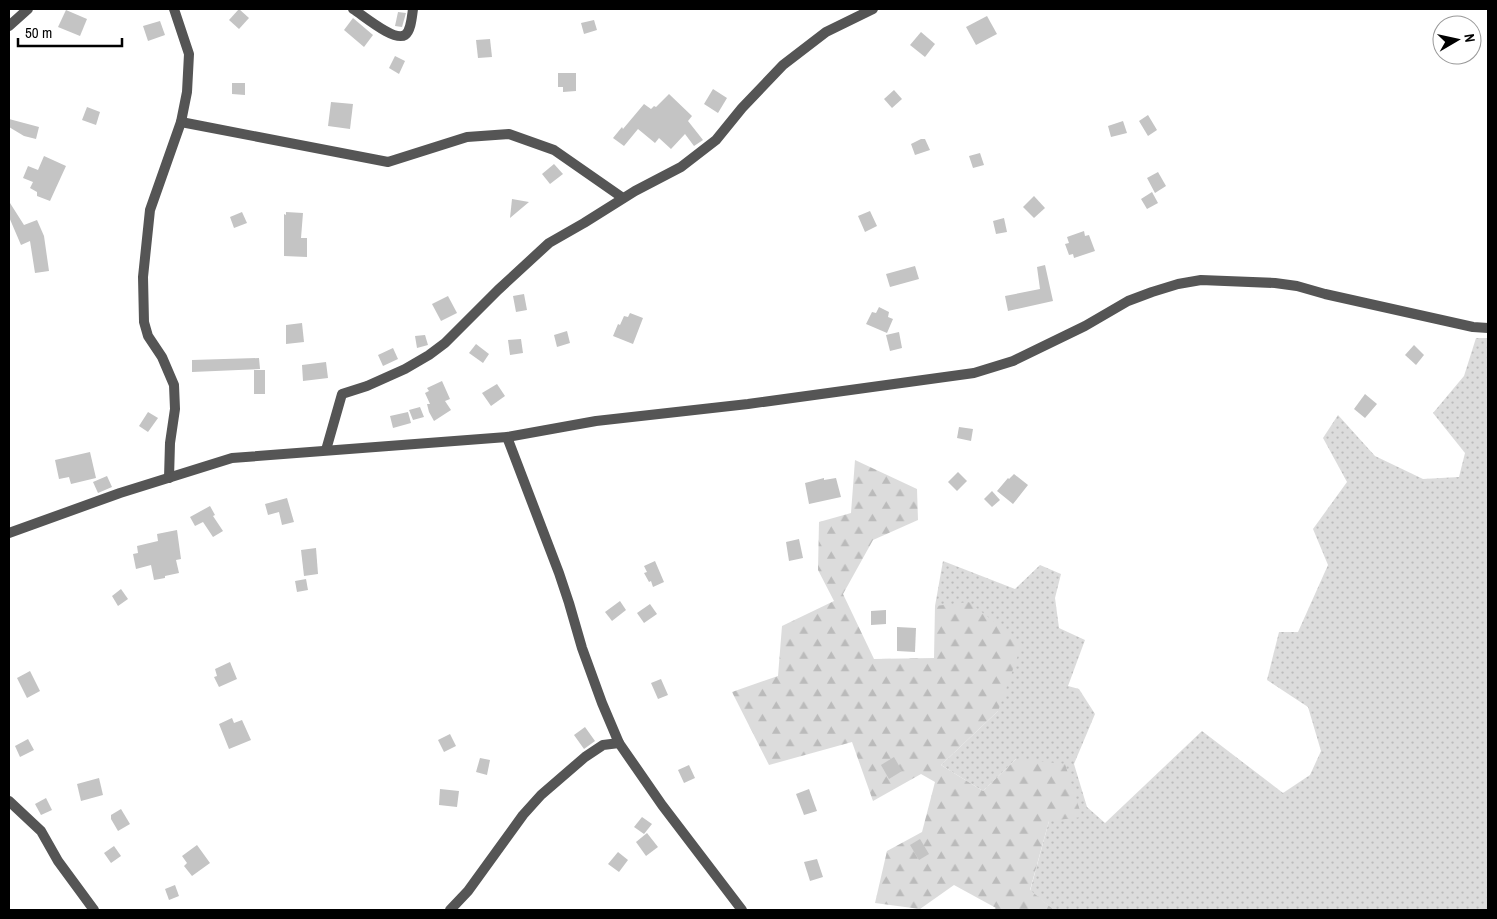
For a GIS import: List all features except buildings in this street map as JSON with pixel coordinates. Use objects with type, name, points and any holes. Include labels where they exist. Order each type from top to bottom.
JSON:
[{"type":"street","points":[[9,26],[28,9]]},
{"type":"street","points":[[169,478],[170,443],[175,409],[174,385],[162,357],[148,336],[144,322],[143,277],[150,210],[182,122],[188,92],[189,54],[174,9]]},
{"type":"street","points":[[353,9],[379,28],[399,37],[405,35],[408,31],[413,9]]},
{"type":"street","points":[[326,450],[342,394],[367,386],[405,369],[429,355],[445,343],[549,243],[623,198],[681,167],[716,140],[742,108],[783,65],[826,32],[873,9]]},
{"type":"street","points":[[182,122],[388,162],[467,137],[509,134],[554,150],[623,198]]},
{"type":"street","points":[[9,532],[232,458],[507,437],[596,421],[748,404],[974,373],[1014,361],[1085,326],[1128,301],[1178,284],[1200,280],[1275,283],[1297,286],[1473,327],[1488,328]]},
{"type":"street","points":[[507,437],[570,603],[582,648],[602,703],[619,743],[662,805],[742,910]]},
{"type":"street","points":[[450,910],[468,890],[523,815],[541,795],[585,757],[603,745],[619,743]]},
{"type":"street","points":[[9,801],[40,831],[58,861],[94,910]]},
{"type":"green space","points":[[1476,338],[1488,338],[1488,910],[1054,910],[1030,891],[1049,821],[1016,759],[983,791],[941,765],[998,711],[935,606],[943,561],[1015,589],[1040,565],[1061,574],[1055,598],[1059,628],[1085,640],[1068,686],[1079,689],[1095,714],[1074,764],[1087,807],[1105,823],[1202,731],[1283,793],[1310,775],[1321,751],[1308,707],[1267,680],[1279,632],[1298,632],[1328,565],[1313,529],[1347,482],[1323,438],[1338,415],[1375,456],[1423,479],[1459,477],[1465,453],[1433,413],[1464,376]]},
{"type":"green space","points":[[855,460],[917,489],[918,520],[873,540],[843,594],[874,659],[934,658],[935,606],[969,602],[1022,644],[998,711],[941,765],[983,791],[1016,759],[1065,764],[1082,817],[1049,821],[1030,890],[1054,910],[993,910],[996,908],[954,885],[920,909],[875,903],[887,851],[922,832],[935,782],[921,774],[873,801],[852,742],[769,765],[732,692],[778,676],[782,626],[834,601],[818,570],[819,522],[851,513]]}]
